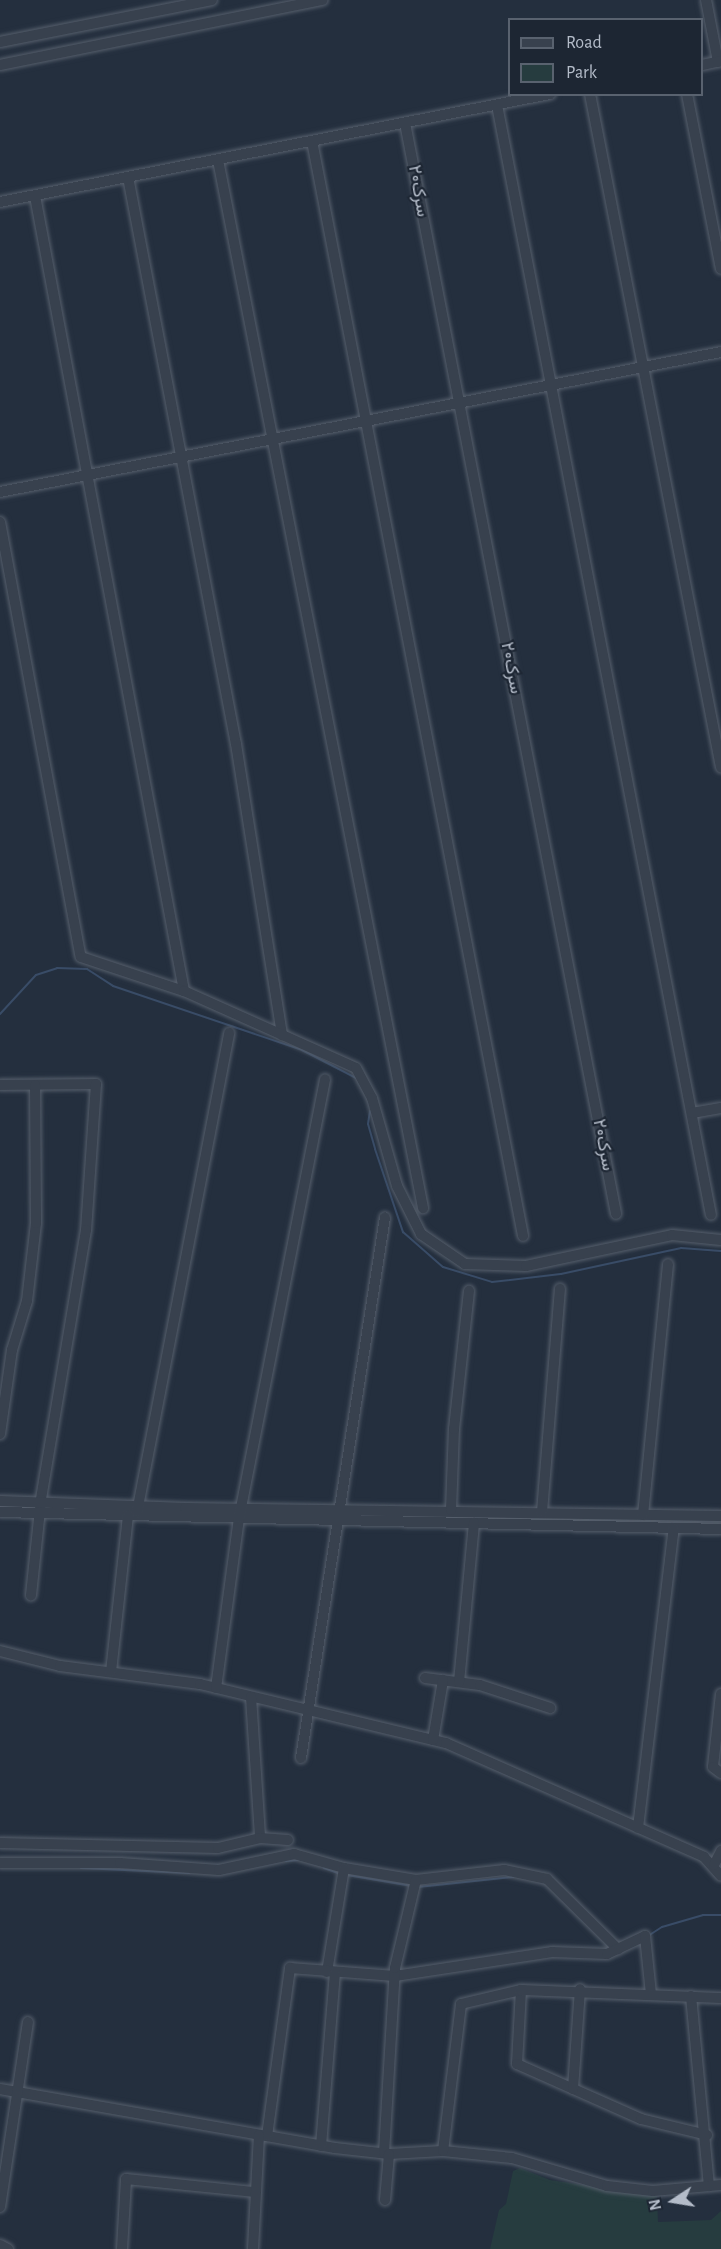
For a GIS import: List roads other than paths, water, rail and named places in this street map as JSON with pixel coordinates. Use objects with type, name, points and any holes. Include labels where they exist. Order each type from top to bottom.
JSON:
[{"type":"street","points":[[0,42],[159,5],[212,0]]},
{"type":"street","points":[[0,65],[323,0]]},
{"type":"street","points":[[703,65],[719,62],[706,0]]},
{"type":"street","points":[[0,202],[540,96]]},
{"type":"street","points":[[590,96],[721,767]]},
{"type":"street","points":[[687,96],[721,269]]},
{"type":"street","points":[[497,105],[711,1215]]},
{"type":"street","name":"سرک۲۰","points":[[405,123],[616,1214]]},
{"type":"street","points":[[312,141],[523,1236]]},
{"type":"street","points":[[218,160],[423,1208]]},
{"type":"street","points":[[128,177],[236,744],[282,1035]]},
{"type":"street","points":[[35,196],[184,991]]},
{"type":"street","points":[[0,492],[721,352]]},
{"type":"street","points":[[0,522],[81,957],[184,991],[356,1068],[372,1098],[397,1185],[421,1234],[465,1264],[526,1266],[672,1235],[721,1240]]},
{"type":"street","points":[[111,1672],[134,1512],[229,1033]]},
{"type":"street","points":[[216,1688],[241,1512],[325,1079]]},
{"type":"street","points":[[0,1085],[96,1084],[86,1230],[41,1505],[31,1595]]},
{"type":"street","points":[[0,1434],[12,1350],[27,1301],[36,1223],[35,1085]]},
{"type":"street","points":[[692,1113],[721,1108]]},
{"type":"street","points":[[301,1758],[385,1217]]},
{"type":"street","points":[[643,1515],[668,1264]]},
{"type":"street","points":[[542,1512],[560,1289]]},
{"type":"street","points":[[451,1510],[454,1429],[469,1291]]},
{"type":"street","points":[[0,1501],[134,1512],[340,1514],[474,1523],[721,1529]]},
{"type":"street","points":[[0,1512],[41,1505]]},
{"type":"street","points":[[340,1514],[451,1510],[721,1516]]},
{"type":"street","points":[[459,1682],[474,1523]]},
{"type":"street","points":[[638,1828],[674,1528]]},
{"type":"street","points":[[0,1651],[111,1672],[216,1688],[433,1740],[638,1828],[714,1865],[721,1876]]},
{"type":"street","points":[[425,1678],[480,1685],[550,1708]]},
{"type":"street","points":[[433,1740],[443,1680]]},
{"type":"street","points":[[721,1694],[717,1760],[713,1767],[721,1773]]},
{"type":"street","points":[[251,1697],[260,1838]]},
{"type":"street","points":[[0,1843],[218,1848],[260,1838],[288,1840]]},
{"type":"street","points":[[714,1865],[721,1851]]},
{"type":"street","points":[[0,1863],[120,1863],[219,1870],[294,1854],[344,1868],[416,1880],[504,1870],[547,1879],[618,1949]]},
{"type":"street","points":[[321,2146],[331,1973],[344,1868]]},
{"type":"street","points":[[385,2200],[395,1976],[398,1946],[416,1880]]},
{"type":"street","points":[[253,2249],[255,2192],[290,1968],[331,1973],[395,1976],[552,1952],[607,1954],[645,1936],[651,1994]]},
{"type":"street","points":[[573,2089],[580,1989]]},
{"type":"street","points":[[443,2151],[461,2004],[521,1990],[580,1989],[721,1998]]},
{"type":"street","points":[[521,1990],[518,2064],[640,2120],[707,2135]]},
{"type":"street","points":[[691,1996],[707,2135],[709,2186]]},
{"type":"street","points":[[0,2207],[28,2022]]},
{"type":"street","points":[[0,2089],[321,2146],[387,2153],[443,2151],[512,2158],[607,2186],[653,2192],[721,2186]]},
{"type":"street","points":[[122,2249],[126,2180],[255,2192]]},
{"type":"street","points":[[0,2245],[8,2249]]},
{"type":"waterway","points":[[0,1014],[36,975],[57,968],[87,969],[113,986],[302,1050],[356,1078]]},
{"type":"waterway","points":[[370,1111],[368,1124],[403,1232],[443,1267],[492,1282],[561,1274],[681,1248],[721,1251]]},
{"type":"waterway","points":[[286,1861],[299,1860]]},
{"type":"waterway","points":[[81,1868],[189,1873]]},
{"type":"waterway","points":[[324,1868],[338,1873]]},
{"type":"waterway","points":[[347,1875],[412,1886]]},
{"type":"waterway","points":[[418,1887],[513,1877]]},
{"type":"waterway","points":[[648,1936],[662,1927],[703,1915],[721,1915]]}]
